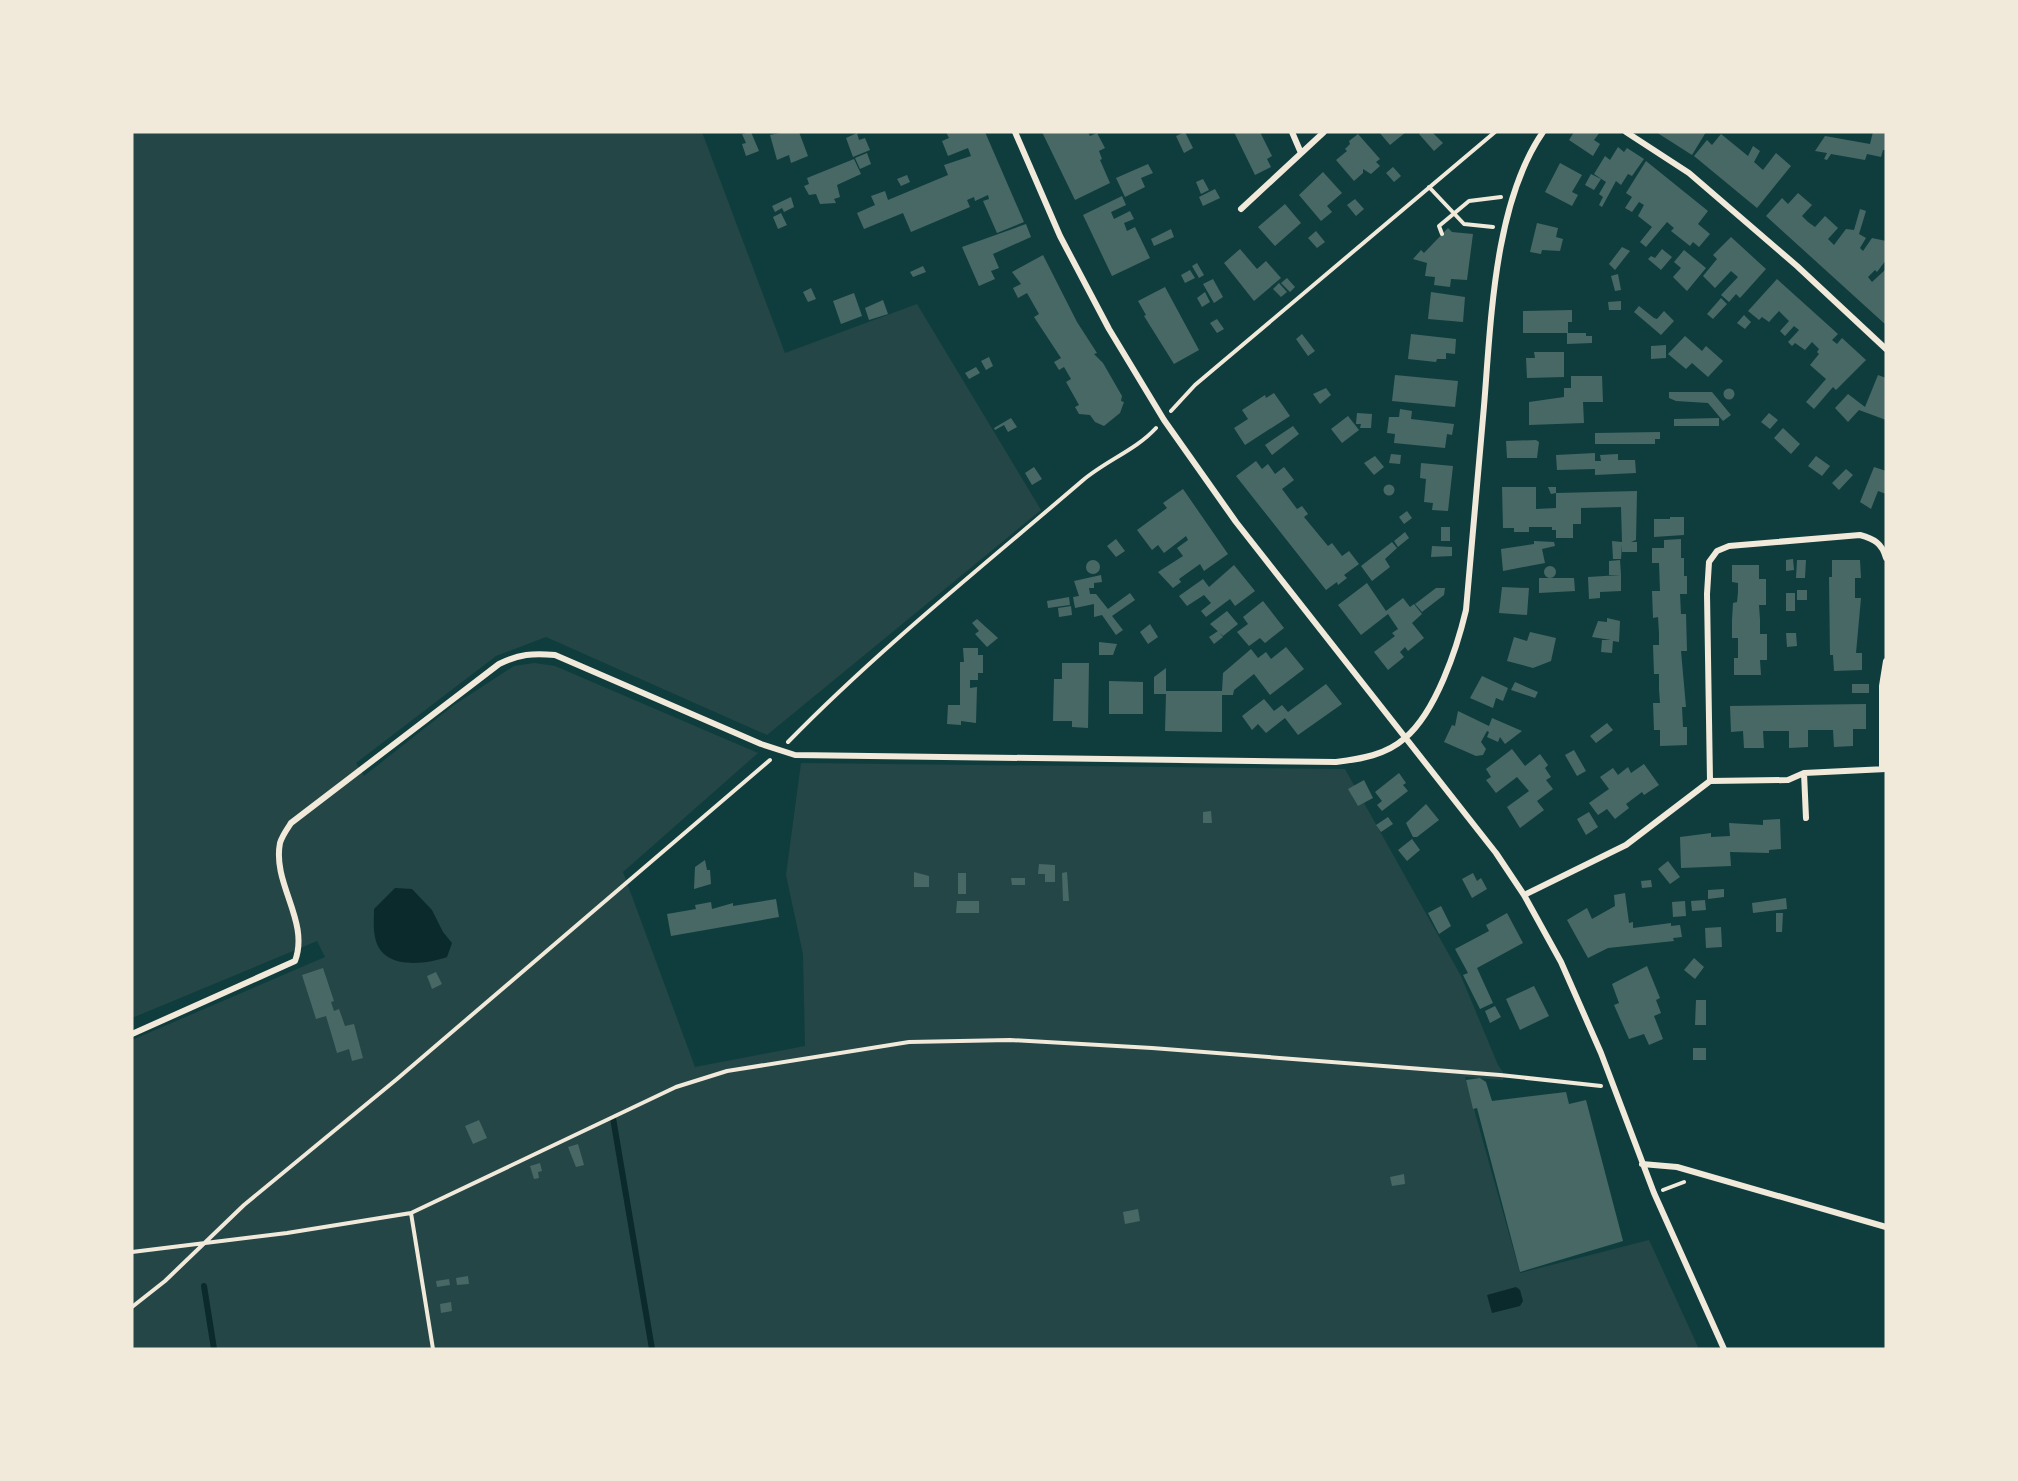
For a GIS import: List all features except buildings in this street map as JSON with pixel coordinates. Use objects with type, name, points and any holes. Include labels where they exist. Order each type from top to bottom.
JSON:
[{"type":"street","points":[[1015,132],[1060,236],[1109,329],[1164,420],[1236,522],[1496,853],[1524,896],[1561,962],[1614,1088],[1642,1164],[1724,1349]]},
{"type":"street","points":[[1292,132],[1301,153]]},
{"type":"street","points":[[1241,209],[1324,132]]},
{"type":"street","points":[[132,1034],[295,961],[301,946],[279,860],[280,841],[291,823],[500,664],[516,656],[533,652],[555,655],[779,751],[820,756],[1336,762],[1375,754],[1406,738],[1419,722],[1445,676],[1458,644],[1466,610],[1492,315],[1505,228],[1521,170],[1543,132]]},
{"type":"street","points":[[1626,132],[1689,173],[1797,266],[1886,349]]},
{"type":"street","points":[[1710,781],[1707,594],[1709,562],[1717,551],[1729,546],[1860,535],[1874,539],[1884,549],[1886,558]]},
{"type":"street","points":[[1524,896],[1626,845],[1710,781],[1788,780],[1804,773],[1884,768],[1882,686],[1886,661]]},
{"type":"street","points":[[1804,773],[1806,818]]},
{"type":"street","points":[[1642,1164],[1677,1167],[1886,1227]]},
{"type":"path","points":[[132,1307],[205,1243],[244,1205],[616,894],[779,751],[843,687],[1084,479],[1150,435],[1195,385],[1495,132]]},
{"type":"path","points":[[1429,187],[1464,224],[1505,228]]},
{"type":"path","points":[[1442,234],[1439,226],[1469,201],[1513,195]]},
{"type":"path","points":[[132,1252],[287,1233],[411,1213],[676,1088],[727,1071],[909,1042],[1010,1040],[1152,1048],[1500,1075],[1614,1088]]},
{"type":"path","points":[[411,1213],[433,1349]]},
{"type":"shaded area","points":[[132,132],[702,132],[785,353],[917,304],[1041,510],[767,735],[546,637],[496,656],[356,763],[364,776],[454,705],[514,666],[534,663],[555,666],[758,753],[623,872],[695,1067],[805,1046],[803,954],[786,875],[801,763],[1345,769],[1461,976],[1503,1072],[1503,1080],[1465,1077],[1520,1273],[1649,1240],[1699,1349],[132,1349],[132,1040],[325,957],[317,941],[132,1018]]},
{"type":"shaded area","points":[[395,888],[412,889],[432,910],[443,932],[452,943],[447,957],[427,962],[405,962],[394,960],[379,948],[374,934],[374,909]]},
{"type":"shaded area","points":[[1516,1287],[1520,1290],[1523,1301],[1520,1306],[1492,1313],[1487,1295]]},
{"type":"waterway","points":[[613,1118],[652,1349]]},
{"type":"waterway","points":[[204,1286],[214,1349]]}]
